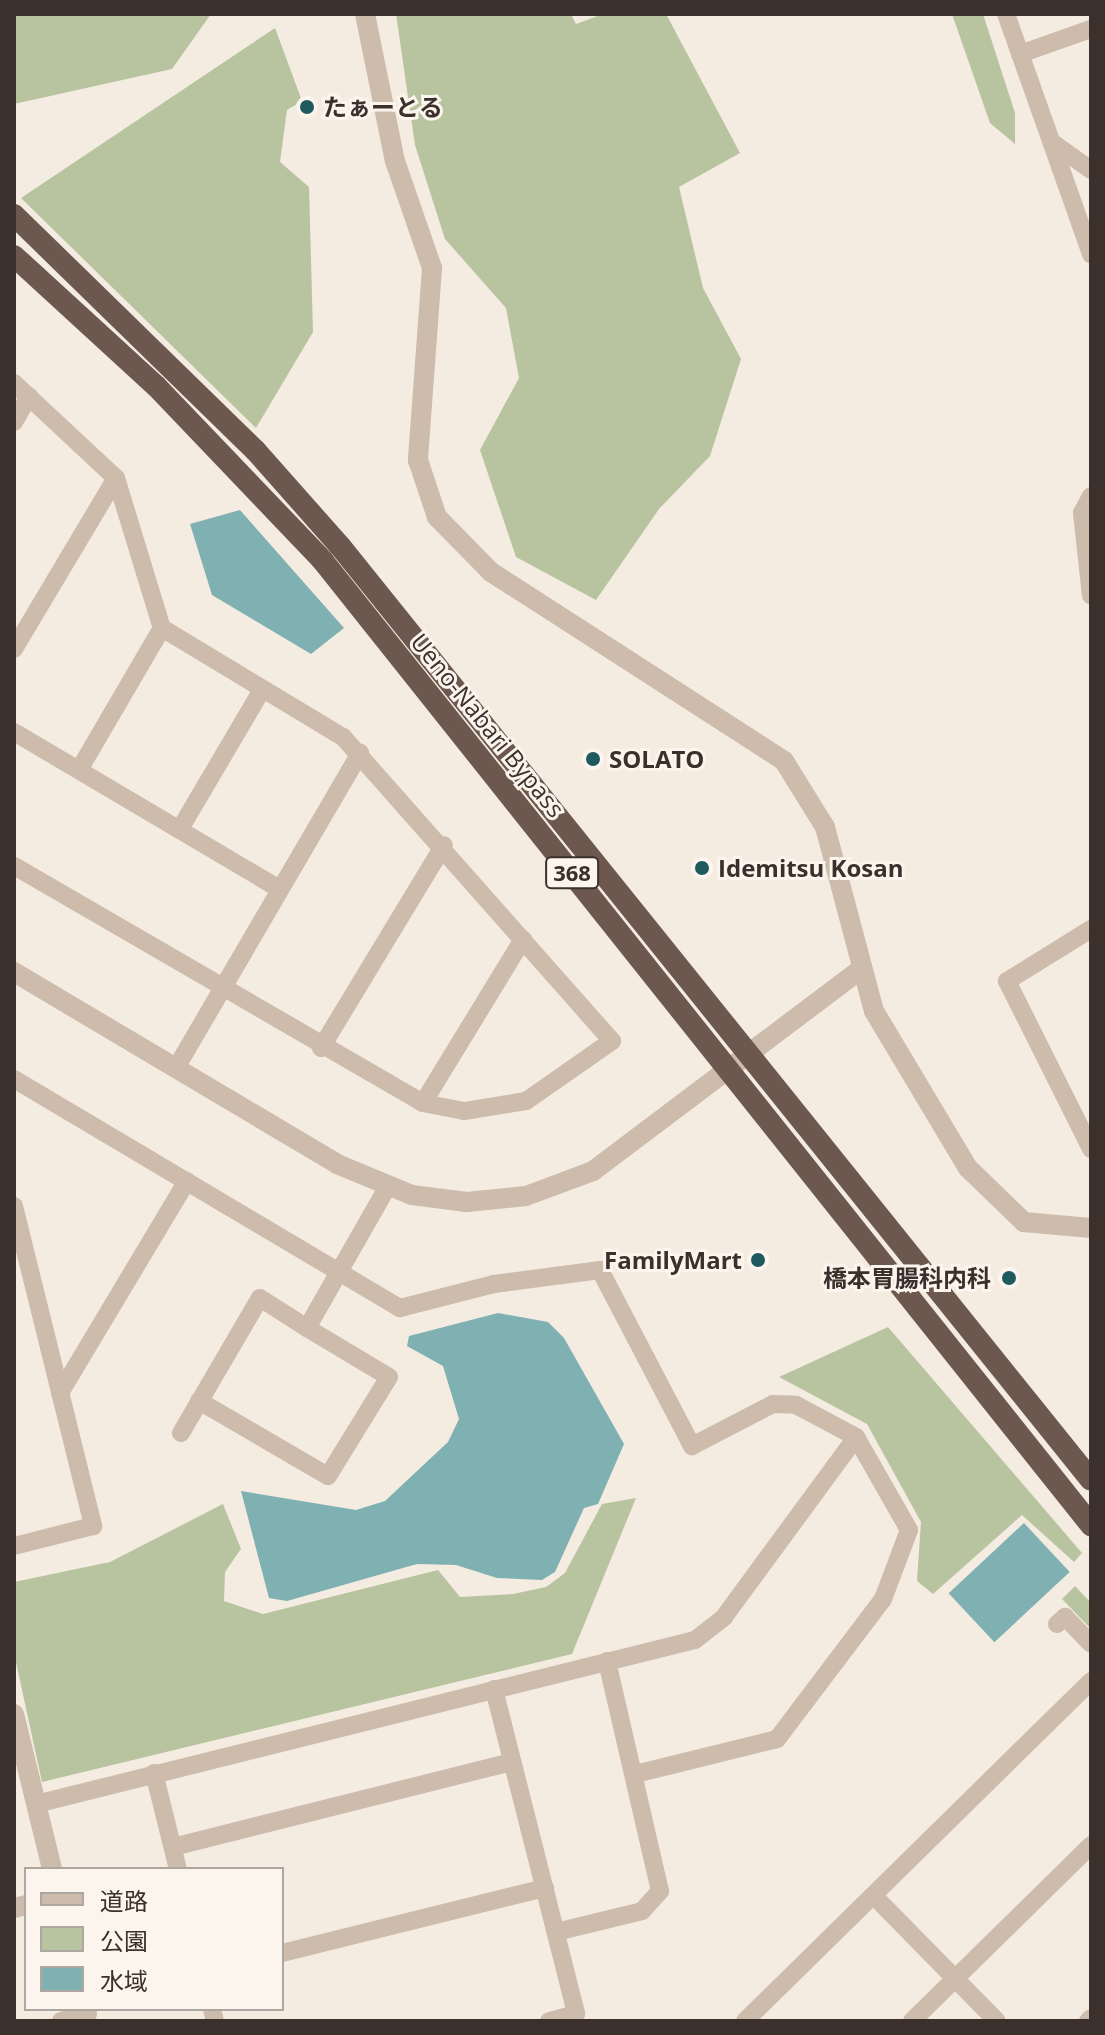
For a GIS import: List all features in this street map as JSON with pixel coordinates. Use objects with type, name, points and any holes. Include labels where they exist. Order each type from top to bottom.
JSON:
[{"type":"highway","name":"Ueno-Nabari Bypass","points":[[14,215],[255,450],[749,1050],[1091,1480]]},
{"type":"highway","name":"Ueno-Nabari Bypass","points":[[14,256],[156,386],[323,561],[1091,1525]]},
{"type":"street","points":[[365,14],[395,161],[432,268],[418,442],[427,498],[472,558],[784,761],[825,827],[860,970],[874,1011],[988,1194],[1024,1222],[1091,1228]]},
{"type":"street","points":[[1006,14],[1091,254]]},
{"type":"street","points":[[1020,54],[1091,29]]},
{"type":"street","points":[[1051,141],[1091,170]]},
{"type":"street","points":[[14,383],[116,478],[162,628],[360,753],[444,845],[612,1041],[554,1087],[505,1107],[464,1111],[423,1103],[321,1048],[14,866]]},
{"type":"street","points":[[14,422],[29,396]]},
{"type":"street","points":[[14,649],[116,478]]},
{"type":"street","points":[[1091,496],[1082,513],[1091,596]]},
{"type":"street","points":[[79,770],[162,628]]},
{"type":"street","points":[[180,829],[262,690]]},
{"type":"street","points":[[14,732],[279,889]]},
{"type":"street","points":[[176,1068],[360,753]]},
{"type":"street","points":[[321,1048],[444,845]]},
{"type":"street","points":[[1091,929],[1007,981],[1091,1149]]},
{"type":"street","points":[[423,1103],[523,939]]},
{"type":"street","points":[[14,972],[176,1068],[388,1186],[467,1202],[548,1190],[616,1157],[749,1050],[860,970]]},
{"type":"street","points":[[14,1079],[400,1308],[494,1284],[600,1270],[692,1446],[773,1404],[796,1405],[856,1437],[909,1530],[883,1599],[777,1739],[636,1774]]},
{"type":"street","points":[[60,1393],[187,1181]]},
{"type":"street","points":[[307,1328],[388,1186]]},
{"type":"street","points":[[14,1206],[93,1526],[14,1546]]},
{"type":"street","points":[[181,1433],[199,1401],[260,1298],[389,1377],[328,1476],[199,1401]]},
{"type":"street","points":[[36,1804],[607,1661],[714,1629],[856,1437]]},
{"type":"street","points":[[1057,1624],[1065,1617],[1091,1644]]},
{"type":"street","points":[[556,1932],[656,1901],[661,1867],[607,1661]]},
{"type":"street","points":[[752,2010],[874,1896],[1091,1681]]},
{"type":"street","points":[[494,1689],[576,2014],[549,2021]]},
{"type":"street","points":[[14,1714],[52,1867]]},
{"type":"street","points":[[173,1847],[512,1762]]},
{"type":"street","points":[[154,1773],[178,1867]]},
{"type":"street","points":[[912,2021],[1091,1845]]},
{"type":"street","points":[[284,1953],[545,1888]]},
{"type":"street","points":[[874,1896],[997,2021]]},
{"type":"street","points":[[61,2021],[88,2015]]},
{"type":"green space","points":[[14,14],[211,14],[172,69],[14,104]]},
{"type":"green space","points":[[396,14],[571,14],[576,24],[603,14],[666,14],[740,153],[679,187],[703,288],[741,359],[710,456],[659,509],[596,600],[516,557],[480,450],[519,378],[506,308],[445,239],[415,145]]},
{"type":"green space","points":[[952,14],[983,14],[1015,113],[1015,144],[990,123]]},
{"type":"green space","points":[[275,28],[302,101],[287,110],[280,162],[309,187],[313,332],[256,428],[21,198]]},
{"type":"green space","points":[[888,1327],[1082,1553],[1074,1562],[1022,1515],[933,1594],[917,1581],[921,1522],[867,1424],[779,1377]]},
{"type":"green space","points":[[636,1498],[572,1654],[42,1782],[14,1653],[14,1582],[110,1562],[223,1504],[241,1549],[225,1572],[224,1601],[263,1614],[438,1570],[460,1597],[513,1594],[546,1587],[565,1573],[602,1504]]},
{"type":"green space","points":[[1075,1586],[1091,1603],[1091,1629],[1062,1599]]},
{"type":"water","points":[[240,510],[344,628],[311,654],[212,595],[190,524]]},
{"type":"water","points":[[498,1313],[548,1322],[564,1338],[624,1444],[598,1504],[584,1508],[555,1572],[542,1580],[497,1578],[456,1565],[417,1564],[287,1601],[269,1598],[241,1491],[356,1510],[385,1501],[448,1442],[459,1419],[443,1366],[407,1346],[409,1336]]},
{"type":"water","points":[[1024,1523],[1070,1572],[994,1642],[949,1593]]},
{"type":"place","name":"たぁーとる","points":[[307,107]]},
{"type":"place","name":"SOLATO","points":[[593,759]]},
{"type":"place","name":"Idemitsu Kosan","points":[[702,868]]},
{"type":"place","name":"FamilyMart","points":[[758,1260]]},
{"type":"place","name":"橋本胃腸科内科","points":[[1009,1278]]}]
